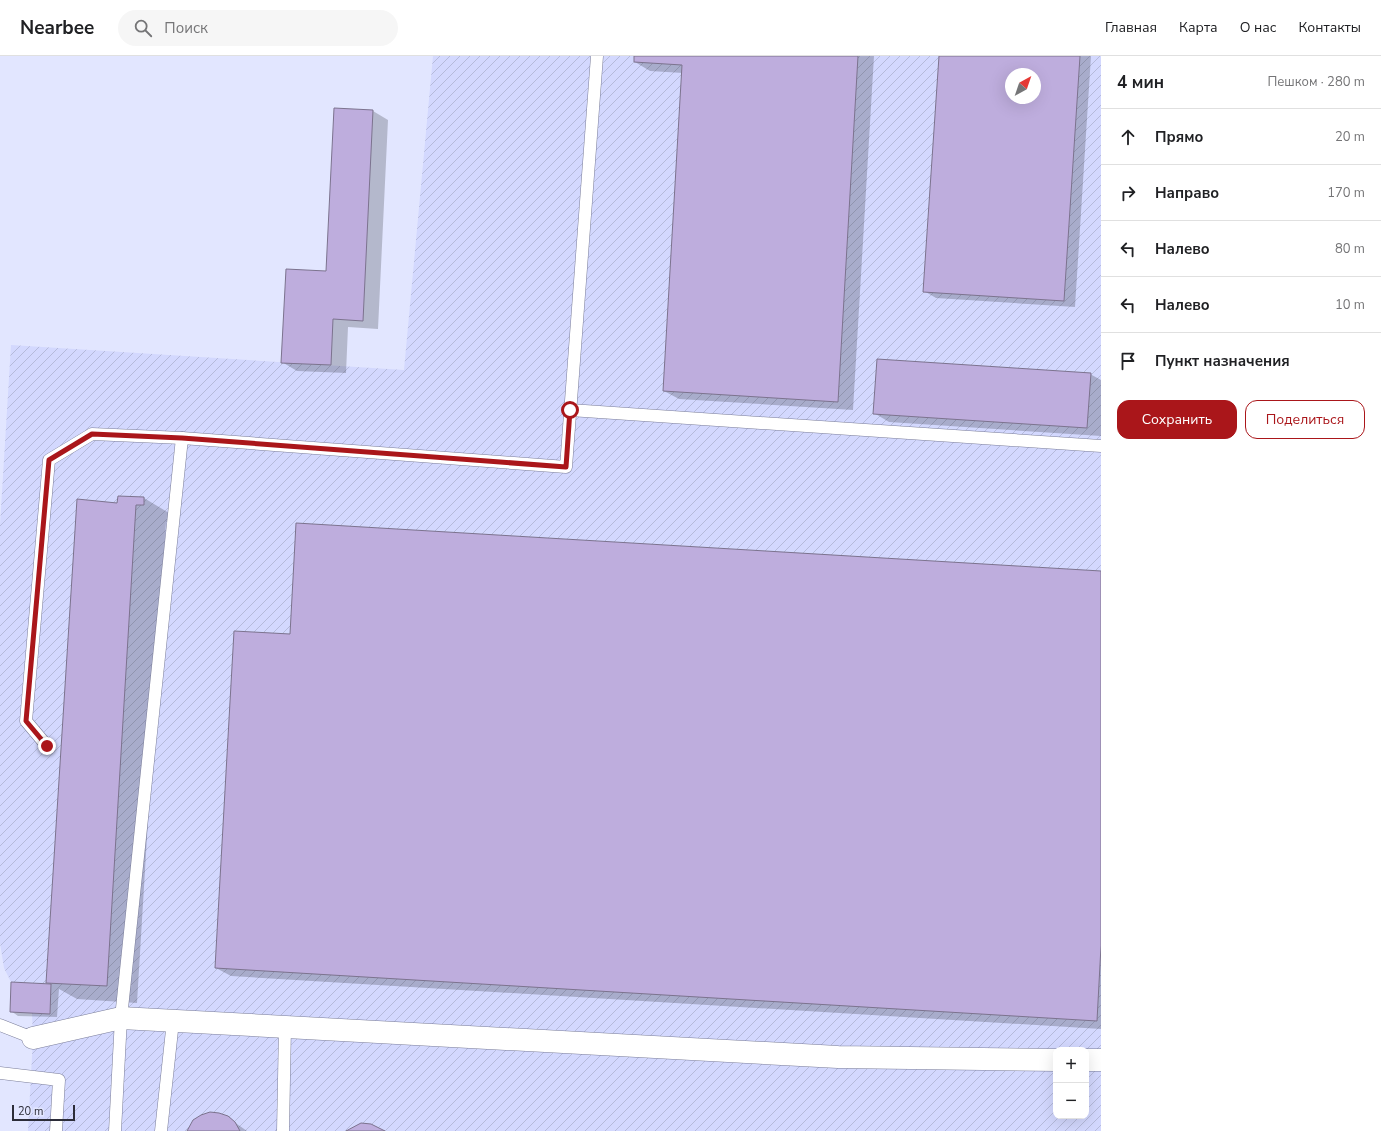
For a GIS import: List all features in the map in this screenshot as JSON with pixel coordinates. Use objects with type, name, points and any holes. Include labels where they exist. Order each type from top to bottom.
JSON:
[{"type":"street","points":[[33,1038],[121,1018],[838,1057],[1053,1060]]},
{"type":"street","points":[[1089,1060],[1101,1060]]},
{"type":"lane","points":[[47,746],[26,721],[49,460],[92,434],[182,438],[566,467],[597,56]]},
{"type":"lane","points":[[570,410],[1101,446]]},
{"type":"lane","points":[[115,1131],[121,1018],[182,438]]},
{"type":"lane","points":[[161,1131],[173,1021]]},
{"type":"lane","points":[[0,1025],[33,1038]]},
{"type":"lane","points":[[283,1131],[285,1027]]},
{"type":"lane","points":[[0,1073],[59,1080],[56,1131]]},
{"type":"shaded area","points":[[433,56],[1101,56],[1101,1131],[28,1131],[33,1038],[32,1013],[50,1014],[51,984],[11,982],[4,968],[0,943],[0,525],[11,345],[404,370]]},
{"type":"building","points":[[634,56],[858,56],[838,402],[663,391],[682,65],[634,62]]},
{"type":"building","points":[[939,56],[1080,56],[1064,301],[923,292]]},
{"type":"building","points":[[334,108],[373,110],[363,321],[333,319],[331,365],[281,363],[286,269],[326,271]]},
{"type":"building","points":[[877,359],[1091,373],[1087,428],[873,414]]},
{"type":"building","points":[[118,496],[144,497],[144,505],[136,505],[107,986],[46,983],[77,499],[117,503]]},
{"type":"building","points":[[296,523],[1101,571],[1101,946],[1097,1021],[215,968],[234,631],[290,634]]},
{"type":"building","points":[[11,982],[51,984],[50,1014],[10,1012]]},
{"type":"building","points":[[210,1112],[228,1116],[235,1122],[240,1131],[187,1131],[193,1120]]},
{"type":"building","points":[[361,1123],[371,1124],[385,1131],[346,1131]]},
{"type":"route","points":[[47,746],[26,721],[49,460],[92,434],[182,438],[566,467],[570,410]]}]
